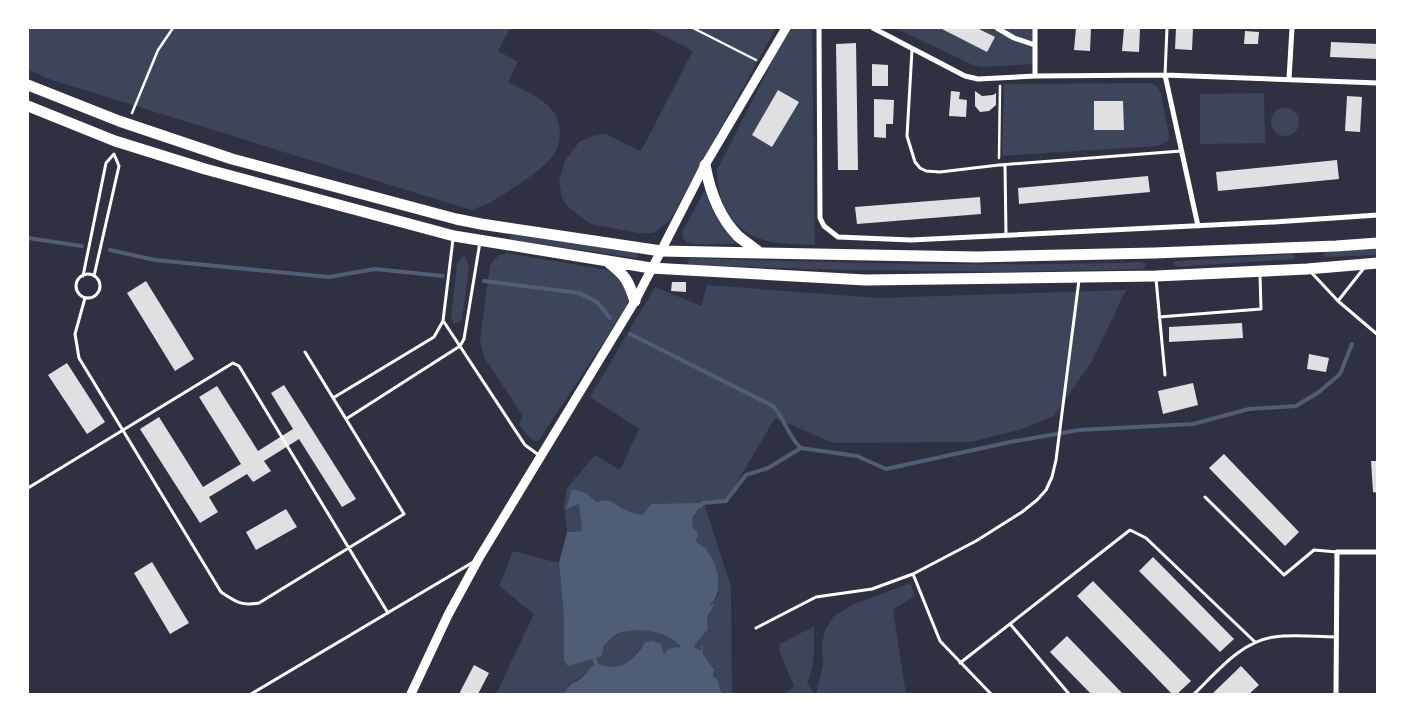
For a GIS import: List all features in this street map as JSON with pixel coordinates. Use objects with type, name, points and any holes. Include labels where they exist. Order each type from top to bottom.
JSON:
[{"type":"highway","points":[[28,85],[124,123],[232,159],[456,219],[661,250],[977,257],[1154,253],[1378,243]]},
{"type":"highway","points":[[28,106],[115,141],[204,169],[454,236],[651,268],[865,280],[1156,276],[1372,264]]},
{"type":"highway","points":[[115,141],[124,123]]},
{"type":"highway","points":[[705,166],[715,202],[724,218],[738,236],[760,253]]},
{"type":"highway","points":[[454,236],[456,219]]},
{"type":"highway","points":[[480,241],[481,224]]},
{"type":"highway","points":[[1305,247],[1308,269]]},
{"type":"highway","points":[[1154,253],[1156,276]]},
{"type":"highway","points":[[607,261],[623,273],[629,284],[634,301]]},
{"type":"street","points":[[411,694],[448,615],[479,558],[634,301],[705,166],[786,28]]},
{"type":"street","points":[[819,28],[820,218],[830,233],[838,237],[911,240],[1378,215]]},
{"type":"street","points":[[873,28],[965,76],[978,79],[1034,76],[1165,75],[1378,83]]},
{"type":"street","points":[[997,28],[1014,38],[1035,45]]},
{"type":"street","points":[[1034,76],[1035,28]]},
{"type":"street","points":[[1289,79],[1292,28]]},
{"type":"street","points":[[1165,75],[1198,226]]},
{"type":"street","points":[[1336,694],[1337,552],[1378,552]]},
{"type":"lane","points":[[1165,75],[1167,28]]},
{"type":"lane","points":[[912,50],[907,136],[915,162],[926,171],[940,172],[999,165],[1181,151]]},
{"type":"lane","points":[[94,276],[119,166],[114,154],[115,141]]},
{"type":"lane","points":[[83,276],[94,276],[99,282],[100,290],[92,298],[85,298],[78,293],[78,281],[83,276],[106,163],[114,154]]},
{"type":"lane","points":[[1005,165],[1006,236]]},
{"type":"lane","points":[[333,398],[434,337],[443,321],[454,236]]},
{"type":"lane","points":[[346,419],[460,346],[464,339],[480,241]]},
{"type":"lane","points":[[1338,300],[1372,264]]},
{"type":"lane","points":[[1308,269],[1338,300],[1378,335]]},
{"type":"lane","points":[[1159,317],[1261,309],[1260,271]]},
{"type":"lane","points":[[756,628],[816,597],[872,589],[913,574],[976,541],[1022,512],[1037,500],[1046,490],[1052,477],[1079,276]]},
{"type":"lane","points":[[1156,276],[1165,375]]},
{"type":"lane","points":[[85,298],[75,334],[79,358],[221,592],[234,601],[246,605],[259,603],[404,514],[305,352]]},
{"type":"lane","points":[[443,321],[525,445],[540,457]]},
{"type":"lane","points":[[28,488],[233,363],[236,363],[388,613]]},
{"type":"lane","points":[[1204,497],[1284,575],[1314,550],[1337,552]]},
{"type":"lane","points":[[960,663],[1130,530],[1146,538],[1255,642]]},
{"type":"lane","points":[[251,694],[479,558]]},
{"type":"lane","points":[[913,574],[940,641],[991,694]]},
{"type":"lane","points":[[1011,625],[1068,694]]},
{"type":"lane","points":[[1194,694],[1238,652],[1255,642],[1274,637],[1337,637]]},
{"type":"path","points":[[124,123],[158,50],[173,28]]},
{"type":"path","points":[[693,28],[764,64]]},
{"type":"path","points":[[999,165],[1000,78]]},
{"type":"shaded area","points":[[28,28],[510,28],[498,51],[518,62],[508,82],[549,106],[556,115],[559,125],[559,141],[552,157],[537,171],[493,201],[471,210],[52,80],[28,70]]},
{"type":"shaded area","points":[[648,28],[776,28],[670,220],[653,233],[638,233],[591,224],[570,209],[562,198],[559,181],[565,161],[580,141],[593,136],[606,134],[641,151],[693,51]]},
{"type":"shaded area","points":[[792,28],[812,28],[815,245],[778,243],[760,239],[748,233],[731,217],[725,207],[718,183],[717,170],[774,58]]},
{"type":"shaded area","points":[[895,28],[1035,28],[1034,64],[982,67],[973,65]]},
{"type":"shaded area","points":[[1152,83],[1159,89],[1161,94],[1169,134],[1168,141],[1158,146],[1002,156],[1004,84]]},
{"type":"shaded area","points":[[1264,93],[1265,143],[1200,144],[1200,94]]},
{"type":"shaded area","points":[[1285,108],[1295,112],[1299,122],[1295,132],[1285,136],[1275,132],[1271,122],[1275,112]]},
{"type":"shaded area","points":[[705,190],[718,220],[728,233],[741,244],[690,244],[683,239],[682,232]]},
{"type":"shaded area","points":[[510,234],[636,252],[639,256],[636,258],[511,240]]},
{"type":"shaded area","points":[[1377,248],[1377,255],[1326,257],[1323,255],[1327,251]]},
{"type":"shaded area","points":[[506,253],[614,271],[622,280],[630,302],[536,442],[519,425],[523,416],[484,357],[480,340],[490,265],[498,256]]},
{"type":"shaded area","points":[[1291,254],[1295,256],[1294,259],[1176,267],[1174,263],[1176,261]]},
{"type":"shaded area","points":[[464,255],[469,265],[462,320],[454,324],[451,316],[457,264]]},
{"type":"shaded area","points":[[690,258],[973,264],[1143,262],[1146,265],[1143,269],[1006,272],[850,270],[689,265],[687,261]]},
{"type":"shaded area","points":[[707,285],[878,298],[1126,290],[1092,361],[1054,416],[1022,429],[970,442],[833,443],[775,418],[726,501],[704,503],[731,587],[732,694],[722,694],[713,677],[714,668],[703,654],[703,646],[701,647],[702,650],[698,650],[694,646],[708,629],[707,618],[713,606],[710,604],[718,595],[719,583],[712,558],[706,549],[696,542],[698,533],[692,526],[693,517],[699,511],[647,510],[643,515],[625,511],[608,501],[597,502],[586,493],[567,508],[579,504],[582,531],[567,532],[564,506],[567,488],[595,455],[620,470],[639,429],[590,397],[655,287],[701,306]]},
{"type":"shaded area","points":[[572,489],[586,493],[597,502],[609,501],[627,511],[643,515],[651,504],[703,503],[693,517],[692,526],[698,533],[696,542],[705,548],[714,562],[718,585],[715,599],[710,604],[714,605],[707,617],[708,629],[694,646],[698,650],[702,650],[701,646],[703,646],[703,654],[714,669],[713,677],[717,679],[722,694],[564,694],[571,684],[584,676],[593,666],[599,664],[614,667],[620,666],[632,659],[645,642],[652,641],[661,644],[664,655],[669,649],[681,647],[661,634],[636,630],[616,635],[604,645],[602,656],[568,666],[564,661],[564,617],[559,563],[567,532],[582,531],[579,504],[566,509]]},
{"type":"shaded area","points":[[513,551],[559,563],[564,617],[564,661],[579,662],[591,659],[611,639],[623,632],[632,630],[650,631],[659,634],[681,647],[664,656],[661,648],[645,642],[632,660],[625,665],[615,668],[606,667],[585,675],[569,684],[564,694],[496,694],[534,614],[499,586]]},
{"type":"shaded area","points":[[911,583],[914,596],[893,610],[906,694],[816,694],[823,664],[822,645],[825,630],[833,617],[854,604]]},
{"type":"shaded area","points":[[814,626],[813,662],[807,682],[814,694],[785,694],[794,686],[779,651],[780,644]]},
{"type":"building","points":[[940,28],[977,28],[995,37],[987,52]]},
{"type":"building","points":[[1076,28],[1091,28],[1090,51],[1074,50]]},
{"type":"building","points":[[1124,28],[1140,28],[1139,52],[1122,51]]},
{"type":"building","points":[[1176,28],[1193,28],[1192,50],[1175,49]]},
{"type":"building","points":[[1245,31],[1259,32],[1258,44],[1244,44]]},
{"type":"building","points":[[1331,42],[1378,44],[1378,59],[1330,57]]},
{"type":"building","points":[[856,43],[858,170],[838,170],[836,44]]},
{"type":"building","points":[[872,64],[888,65],[888,86],[872,86]]},
{"type":"building","points":[[778,90],[799,102],[772,147],[752,135]]},
{"type":"building","points":[[951,91],[960,92],[959,99],[967,100],[966,117],[949,116]]},
{"type":"building","points":[[975,91],[982,96],[996,93],[996,105],[989,111],[980,112],[975,106]]},
{"type":"building","points":[[1347,96],[1362,97],[1360,132],[1345,131]]},
{"type":"building","points":[[874,99],[894,100],[893,124],[886,124],[886,138],[874,137]]},
{"type":"building","points":[[1094,101],[1123,101],[1124,130],[1094,130]]},
{"type":"building","points":[[1337,160],[1339,179],[1218,191],[1216,172]]},
{"type":"building","points":[[1148,176],[1150,192],[1019,204],[1018,188]]},
{"type":"building","points":[[980,197],[981,214],[857,224],[855,207]]},
{"type":"building","points":[[146,281],[194,359],[175,371],[127,293]]},
{"type":"building","points":[[672,282],[686,282],[686,292],[671,291]]},
{"type":"building","points":[[1242,323],[1243,338],[1169,342],[1169,327]]},
{"type":"building","points":[[1309,354],[1329,358],[1326,372],[1307,369]]},
{"type":"building","points":[[67,363],[105,422],[87,434],[48,375]]},
{"type":"building","points":[[1193,383],[1198,405],[1163,414],[1158,391]]},
{"type":"building","points":[[284,385],[356,499],[342,507],[299,439],[264,461],[271,471],[253,482],[247,474],[209,497],[218,512],[200,523],[140,429],[159,417],[203,487],[241,464],[199,397],[217,386],[258,451],[293,429],[271,393]]},
{"type":"building","points":[[1224,454],[1299,532],[1285,546],[1209,468]]},
{"type":"building","points":[[1371,461],[1378,461],[1378,493],[1373,492]]},
{"type":"building","points":[[286,509],[297,527],[256,550],[246,532]]},
{"type":"building","points":[[1153,557],[1234,639],[1220,652],[1139,571]]},
{"type":"building","points":[[152,562],[189,623],[170,634],[134,573]]},
{"type":"building","points":[[1093,581],[1191,681],[1177,694],[1172,694],[1077,596]]},
{"type":"building","points":[[1067,636],[1123,694],[1091,694],[1050,652]]},
{"type":"building","points":[[474,665],[489,673],[478,694],[459,694]]},
{"type":"building","points":[[1241,666],[1259,685],[1249,694],[1212,694]]},
{"type":"waterway","points":[[28,238],[82,246]]},
{"type":"waterway","points":[[110,250],[155,260],[329,277],[375,269],[443,276]]},
{"type":"waterway","points":[[484,281],[579,293],[597,302],[610,318]]},
{"type":"waterway","points":[[630,334],[773,406],[793,439],[801,448]]},
{"type":"waterway","points":[[700,506],[703,503],[726,501],[746,475],[768,468],[801,448],[857,456],[886,469],[1010,442],[1079,430],[1193,424],[1249,409],[1296,406],[1319,392],[1340,374],[1352,344]]},
{"type":"waterway","points":[[593,655],[598,669]]}]
